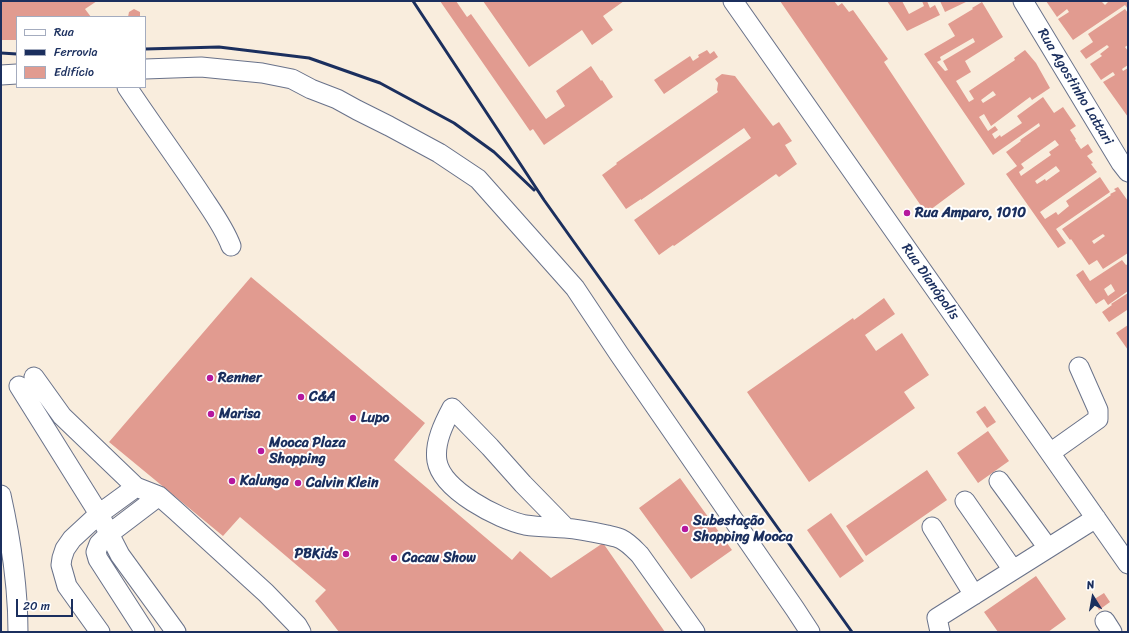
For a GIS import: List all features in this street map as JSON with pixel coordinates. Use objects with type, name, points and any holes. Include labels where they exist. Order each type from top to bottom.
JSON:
[{"type":"street","name":"Rua Dianópolis","points":[[733,1],[1128,564]]},
{"type":"street","name":"Rua Agostinho Lattari","points":[[1023,1],[1126,166]]},
{"type":"street","points":[[146,69],[201,67],[262,73],[292,79],[311,89],[337,99],[389,126],[439,153],[478,179],[575,288],[810,632]]},
{"type":"street","points":[[1,75],[16,74]]},
{"type":"street","points":[[128,88],[214,215],[226,234],[231,246]]},
{"type":"street","points":[[1050,453],[1098,419],[1098,410],[1078,367]]},
{"type":"street","points":[[176,632],[120,555],[100,514],[26,382],[136,487],[159,496],[176,511],[266,593],[297,625],[301,632]]},
{"type":"street","points":[[566,528],[452,408],[444,424],[436,453],[437,462],[442,474],[449,482],[464,495],[499,516],[527,525],[566,528],[620,538],[631,545],[640,555],[694,632]]},
{"type":"street","points":[[999,481],[1048,548]]},
{"type":"street","points":[[100,632],[67,586],[61,565],[62,558],[65,549],[72,539],[100,514],[136,487]]},
{"type":"street","points":[[1,495],[8,525],[6,556],[17,593],[18,632]]},
{"type":"street","points":[[145,632],[98,559],[96,552],[99,544],[109,534],[159,496]]},
{"type":"street","points":[[965,501],[1013,570]]},
{"type":"street","points":[[940,632],[937,618],[1096,518]]},
{"type":"street","points":[[932,527],[974,595]]},
{"type":"building","points":[[1,1],[97,1],[85,9],[90,16],[16,16],[16,40],[1,40]]},
{"type":"building","points":[[440,1],[456,1],[467,17],[471,14],[546,119],[565,106],[556,91],[591,66],[613,97],[544,145],[533,129],[530,131]]},
{"type":"building","points":[[483,1],[624,1],[603,16],[613,30],[592,45],[582,30],[529,67]]},
{"type":"building","points":[[780,1],[834,1],[838,6],[842,3],[849,12],[853,10],[888,59],[884,62],[965,184],[926,213]]},
{"type":"building","points":[[887,1],[902,1],[909,14],[924,6],[922,1],[927,1],[930,8],[935,5],[940,15],[907,31]]},
{"type":"building","points":[[940,1],[968,1],[945,12]]},
{"type":"building","points":[[1046,1],[1101,1],[1105,5],[1109,1],[1128,1],[1128,9],[1125,5],[1073,40],[1058,19],[1069,12],[1067,9],[1057,17]]},
{"type":"building","points":[[982,2],[1003,37],[965,61],[971,72],[956,81],[969,102],[974,99],[969,91],[1015,60],[1014,58],[1025,50],[1036,63],[1050,88],[1032,100],[1030,97],[991,126],[984,114],[979,117],[988,131],[995,126],[998,130],[992,134],[995,139],[1000,135],[1001,137],[1022,123],[1017,116],[1043,97],[1054,113],[1063,107],[1076,126],[1070,130],[1081,149],[1088,144],[1093,152],[1087,156],[1093,163],[1091,164],[1097,172],[1040,212],[1045,219],[1056,212],[1058,215],[1069,206],[1066,201],[1100,177],[1110,192],[1056,229],[1066,243],[1058,248],[1006,174],[1017,166],[1006,152],[1040,126],[1039,123],[993,155],[924,54],[955,36],[948,24],[973,9],[972,8]],"holes":[[[973,38],[975,42],[943,61],[948,70],[945,71],[937,62],[941,60],[940,57]],[[993,91],[996,95],[983,103],[981,100]],[[1055,140],[1059,145],[1049,152],[1051,155],[1021,176],[1019,172],[1024,168],[1021,164]],[[1056,166],[1060,171],[1046,181],[1045,179],[1037,184],[1035,181]]]},
{"type":"building","points":[[134,9],[140,12],[140,16],[128,16],[129,12]]},
{"type":"building","points":[[1125,9],[1128,13],[1128,45],[1125,47],[1128,51],[1128,65],[1122,69],[1123,71],[1128,68],[1128,117],[1103,82],[1115,75],[1113,72],[1101,80],[1090,64],[1102,56],[1100,54],[1109,47],[1107,45],[1086,59],[1080,51],[1093,42],[1088,34]]},
{"type":"building","points":[[707,50],[710,54],[714,51],[718,57],[664,94],[654,80],[690,56],[693,61],[699,57],[698,55]]},
{"type":"building","points":[[722,74],[735,76],[773,126],[779,122],[792,141],[785,145],[797,164],[779,177],[776,174],[659,255],[634,220],[751,138],[744,128],[626,209],[602,175],[617,164],[616,163],[718,92],[718,83],[715,79]]},
{"type":"building","points":[[1118,187],[1128,201],[1128,253],[1103,269],[1097,260],[1089,265],[1071,239],[1070,240],[1062,229],[1111,195],[1110,194],[1116,191],[1114,189]],"holes":[[[1103,234],[1105,236],[1094,244],[1092,241]]]},
{"type":"building","points":[[1122,260],[1126,265],[1128,264],[1128,291],[1108,305],[1104,299],[1096,304],[1076,275],[1083,270],[1090,281]],"holes":[[[1111,284],[1115,291],[1108,296],[1104,289]]]},
{"type":"building","name":"Mooca Plaza Shopping","points":[[251,277],[425,423],[394,460],[512,560],[520,551],[551,578],[603,543],[665,632],[339,632],[315,601],[326,590],[240,517],[223,536],[109,442]]},
{"type":"building","points":[[1128,293],[1128,311],[1127,310],[1109,322],[1102,312]]},
{"type":"building","points":[[884,298],[895,314],[865,335],[876,351],[902,333],[929,375],[904,392],[915,408],[809,482],[747,392]]},
{"type":"building","points":[[1128,325],[1128,350],[1116,333]]},
{"type":"building","points":[[985,406],[996,422],[987,428],[976,412]]},
{"type":"building","points":[[988,431],[1009,461],[978,483],[957,453]]},
{"type":"building","points":[[927,470],[947,500],[866,556],[846,526]]},
{"type":"building","name":"Subestação Shopping Mooca","points":[[680,478],[732,550],[691,579],[639,508]]},
{"type":"building","points":[[831,513],[864,561],[840,578],[807,530]]},
{"type":"building","points":[[1036,576],[1066,619],[1048,632],[998,632],[984,612]]},
{"type":"building","points":[[1104,593],[1110,602],[1099,610],[1093,600]]},
{"type":"railway","points":[[413,1],[544,200],[852,632]]},
{"type":"railway","points":[[146,49],[219,47],[309,58],[380,83],[454,123],[494,152],[534,190]]},
{"type":"railway","points":[[1,53],[16,54]]},
{"type":"place","name":"Rua Amparo, 1010","points":[[907,213]]},
{"type":"place","name":"Renner","points":[[210,378]]},
{"type":"place","name":"C&A","points":[[301,397]]},
{"type":"place","name":"Marisa","points":[[211,414]]},
{"type":"place","name":"Lupo","points":[[353,418]]},
{"type":"place","name":"Mooca Plaza Shopping","points":[[261,451]]},
{"type":"place","name":"Kalunga","points":[[232,481]]},
{"type":"place","name":"Calvin Klein","points":[[298,483]]},
{"type":"place","name":"Subestação Shopping Mooca","points":[[685,529]]},
{"type":"place","name":"PBKids","points":[[346,554]]},
{"type":"place","name":"Cacau Show","points":[[394,558]]}]
